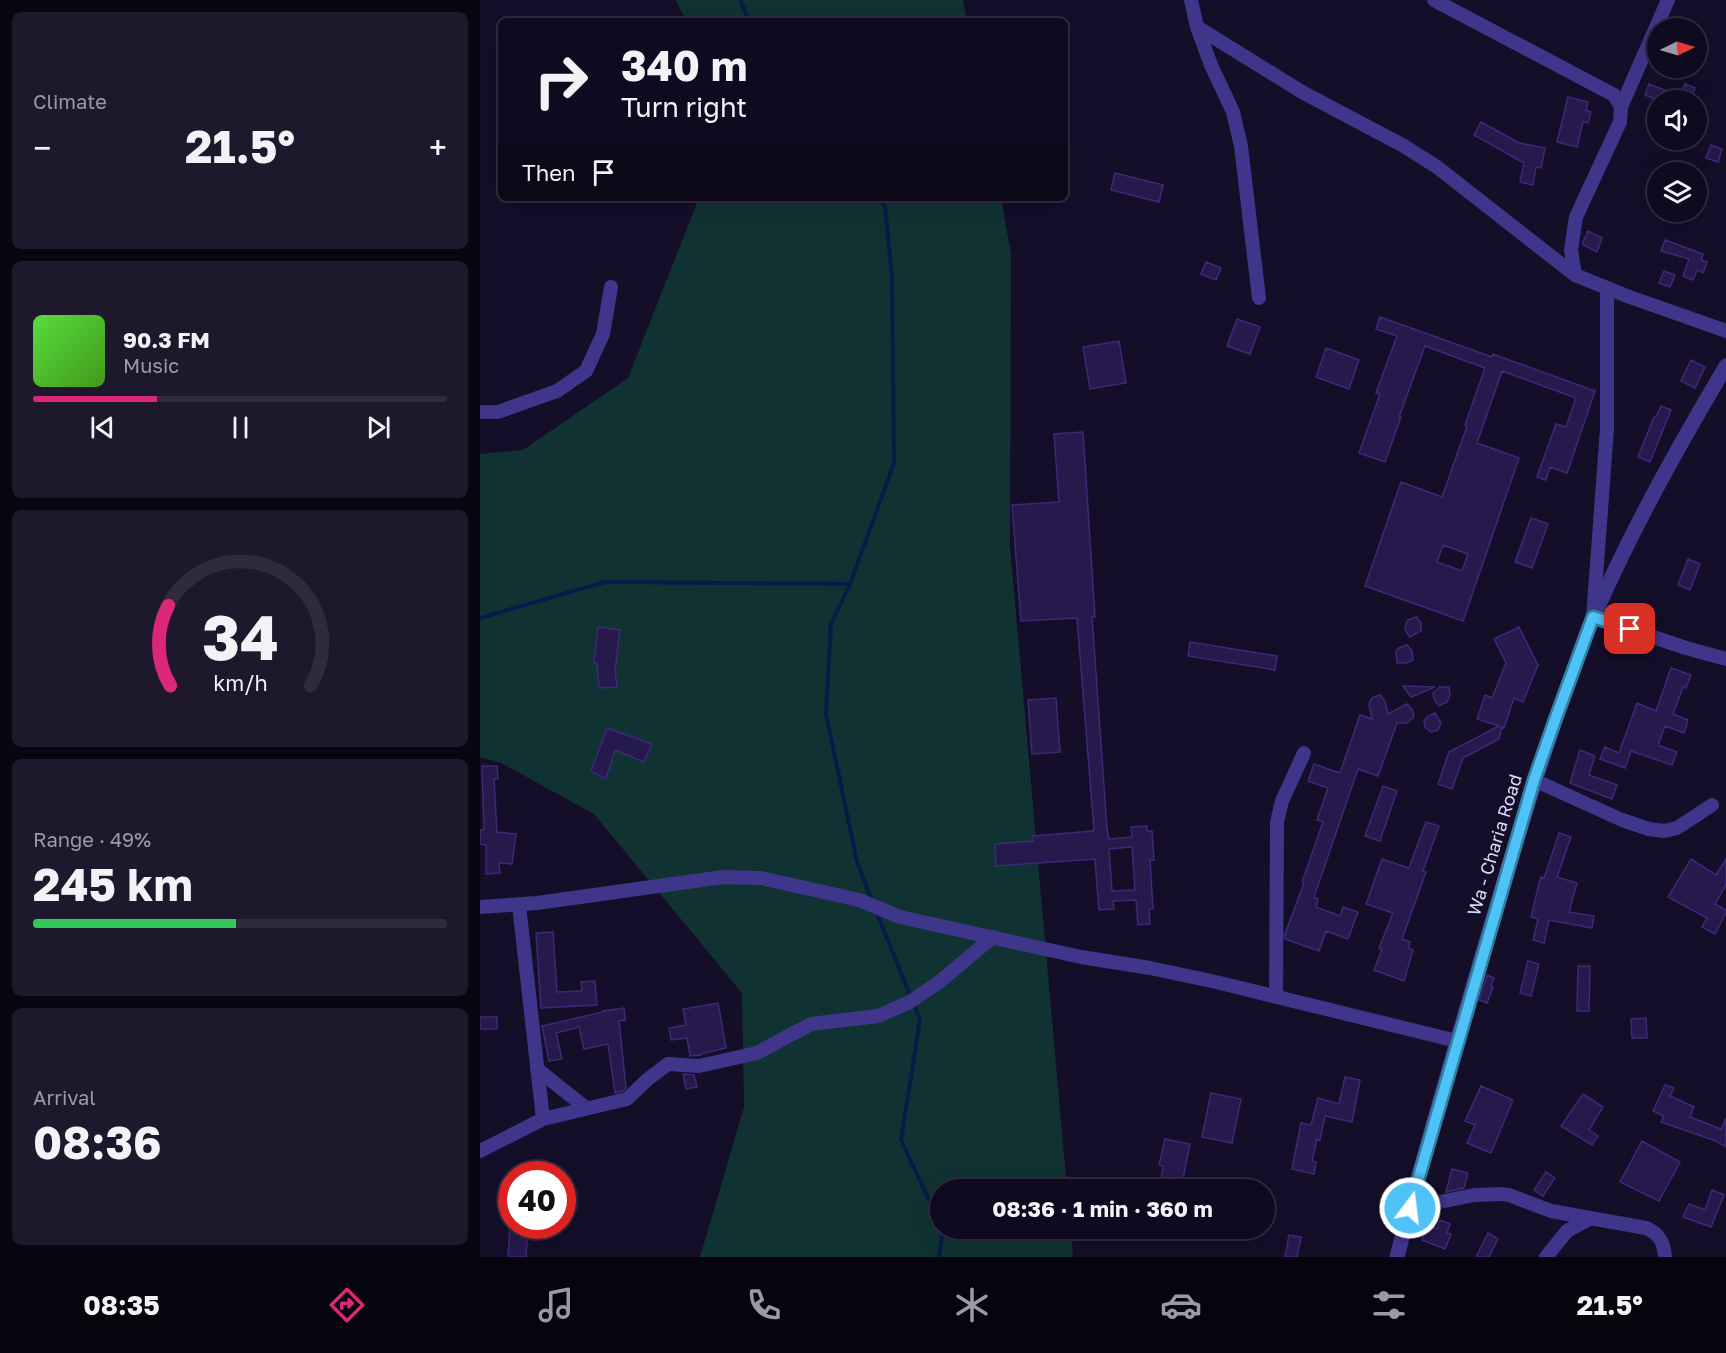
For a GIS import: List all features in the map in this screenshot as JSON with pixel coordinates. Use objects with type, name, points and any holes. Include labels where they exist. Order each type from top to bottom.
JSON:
[{"type":"street","points":[[1191,0],[1197,27],[1211,65],[1233,112],[1241,146],[1259,298]]},
{"type":"street","points":[[1434,0],[1614,95],[1621,107]]},
{"type":"street","points":[[1575,275],[1571,250],[1576,217],[1620,122],[1621,107],[1668,0]]},
{"type":"street","points":[[1197,27],[1302,92],[1404,146],[1437,167],[1575,275],[1726,331]]},
{"type":"street","points":[[480,412],[498,412],[557,391],[586,371],[603,334],[611,287]]},
{"type":"street","points":[[1607,288],[1607,429],[1593,617],[1726,659]]},
{"type":"street","name":"Wa - Charia Road","points":[[1397,1257],[1457,1041],[1534,780],[1593,617],[1665,471],[1726,366]]},
{"type":"street","points":[[1276,997],[1277,822],[1282,801],[1304,753]]},
{"type":"street","points":[[1534,780],[1649,830],[1664,831],[1677,828],[1712,805]]},
{"type":"street","points":[[480,907],[537,903],[723,877],[760,878],[859,900],[900,917],[1082,957],[1150,968],[1457,1041]]},
{"type":"street","points":[[519,904],[543,1119]]},
{"type":"street","points":[[480,1151],[543,1119],[627,1099],[668,1064],[699,1066],[757,1053],[811,1024],[878,1016],[908,1003],[938,983],[993,937]]},
{"type":"street","points":[[537,1069],[586,1108]]},
{"type":"street","points":[[1410,1208],[1474,1195],[1509,1195],[1551,1211],[1646,1228],[1660,1237],[1665,1247],[1665,1257]]},
{"type":"street","points":[[1546,1257],[1567,1231],[1591,1218]]},
{"type":"green space","points":[[676,0],[963,0],[966,18],[685,18]]},
{"type":"green space","points":[[698,201],[1002,201],[1011,254],[1010,546],[1066,1179],[930,1179],[930,1239],[1072,1239],[1073,1257],[700,1257],[744,1107],[742,993],[594,814],[501,763],[480,757],[480,454],[523,450],[628,378]]},
{"type":"building","points":[[1649,84],[1664,90],[1647,90],[1647,96],[1645,95]]},
{"type":"building","points":[[1685,84],[1695,88],[1694,90],[1682,90]]},
{"type":"building","points":[[1568,97],[1588,102],[1586,110],[1591,112],[1588,123],[1583,122],[1577,147],[1557,142]]},
{"type":"building","points":[[1481,122],[1519,143],[1545,148],[1541,168],[1536,167],[1533,185],[1520,182],[1524,163],[1474,135]]},
{"type":"building","points":[[1711,145],[1722,149],[1718,162],[1706,158]]},
{"type":"building","points":[[1115,173],[1163,185],[1159,202],[1111,190]]},
{"type":"building","points":[[1588,231],[1602,238],[1597,252],[1582,244]]},
{"type":"building","points":[[1665,240],[1703,254],[1701,260],[1707,262],[1703,273],[1697,270],[1693,280],[1683,276],[1689,259],[1661,251]]},
{"type":"building","points":[[1206,262],[1221,268],[1216,280],[1201,274]]},
{"type":"building","points":[[1664,271],[1675,275],[1670,287],[1659,283]]},
{"type":"building","points":[[1380,317],[1595,391],[1567,473],[1550,467],[1546,480],[1537,477],[1556,424],[1566,427],[1576,398],[1502,371],[1477,443],[1519,458],[1463,621],[1365,586],[1401,482],[1442,497],[1485,368],[1425,346],[1385,462],[1359,453],[1380,394],[1376,393],[1397,336],[1376,329]],"holes":[[[1443,545],[1468,554],[1462,571],[1437,562]]]},
{"type":"building","points":[[1237,319],[1260,327],[1250,354],[1227,346]]},
{"type":"building","points":[[1119,341],[1126,383],[1090,389],[1083,347]]},
{"type":"building","points":[[1326,348],[1359,360],[1349,389],[1316,377]]},
{"type":"building","points":[[1691,360],[1705,367],[1695,388],[1681,381]]},
{"type":"building","points":[[1661,406],[1671,410],[1650,462],[1638,457],[1654,417]]},
{"type":"building","points":[[1083,432],[1095,617],[1092,617],[1107,829],[1109,839],[1132,837],[1131,827],[1147,826],[1147,831],[1152,831],[1154,860],[1150,860],[1153,909],[1149,909],[1150,924],[1138,925],[1136,900],[1113,901],[1114,909],[1099,910],[1095,859],[996,866],[995,844],[1033,841],[1033,836],[1094,830],[1077,618],[1021,621],[1012,505],[1059,502],[1054,434]],"holes":[[[1132,847],[1135,890],[1112,891],[1109,849]]]},
{"type":"building","points":[[1531,518],[1548,524],[1532,568],[1515,562]]},
{"type":"building","points":[[1688,559],[1700,564],[1690,590],[1678,585]]},
{"type":"building","points":[[1416,617],[1421,623],[1421,631],[1410,637],[1405,630],[1406,623]]},
{"type":"building","points":[[598,627],[620,630],[615,670],[617,687],[599,688],[597,663],[594,663]]},
{"type":"building","points":[[1519,627],[1538,665],[1523,702],[1514,698],[1499,739],[1463,758],[1452,789],[1438,784],[1449,752],[1499,726],[1477,719],[1485,695],[1492,698],[1506,663],[1494,639]]},
{"type":"building","points":[[1190,642],[1277,656],[1275,670],[1188,656]]},
{"type":"building","points":[[1407,645],[1412,651],[1413,660],[1397,663],[1396,651]]},
{"type":"building","points":[[1671,668],[1691,675],[1686,688],[1683,687],[1673,714],[1688,720],[1684,733],[1665,726],[1658,745],[1677,752],[1672,765],[1631,751],[1625,768],[1600,759],[1605,747],[1619,753],[1637,703],[1656,711]]},
{"type":"building","points":[[1403,686],[1435,687],[1411,697]]},
{"type":"building","points":[[1440,687],[1449,687],[1450,695],[1447,702],[1439,706],[1433,693]]},
{"type":"building","points":[[1380,695],[1385,701],[1388,714],[1407,704],[1413,711],[1414,717],[1407,723],[1397,723],[1378,776],[1358,769],[1314,897],[1318,899],[1316,907],[1340,916],[1343,907],[1358,912],[1348,939],[1326,931],[1319,951],[1285,939],[1323,822],[1317,820],[1328,788],[1308,781],[1314,764],[1340,773],[1360,715],[1372,719],[1370,701]]},
{"type":"building","points":[[1056,698],[1060,752],[1032,754],[1028,700]]},
{"type":"building","points":[[1435,713],[1441,723],[1438,730],[1431,732],[1425,727],[1424,721]]},
{"type":"building","points":[[607,728],[652,744],[644,762],[615,750],[606,779],[591,771]]},
{"type":"building","points":[[1580,750],[1595,756],[1589,775],[1617,785],[1612,799],[1570,783]]},
{"type":"building","points":[[482,766],[497,766],[498,779],[494,779],[497,832],[516,834],[512,864],[499,863],[500,873],[486,874],[486,845],[480,844],[480,830],[484,830]]},
{"type":"building","points":[[1383,786],[1397,791],[1380,841],[1365,836]]},
{"type":"building","points":[[1426,822],[1439,826],[1423,871],[1426,872],[1402,939],[1410,942],[1408,948],[1413,950],[1404,981],[1374,970],[1382,949],[1379,948],[1393,913],[1366,904],[1382,859],[1409,868]]},
{"type":"building","points":[[1559,833],[1571,837],[1557,877],[1577,883],[1569,912],[1594,916],[1592,928],[1549,920],[1544,943],[1533,940],[1538,919],[1531,917],[1541,877],[1544,878]]},
{"type":"building","points":[[1691,859],[1716,875],[1726,859],[1726,885],[1715,904],[1726,910],[1726,913],[1715,934],[1702,927],[1707,918],[1668,897]]},
{"type":"building","points":[[553,932],[557,992],[582,991],[581,982],[595,981],[597,1005],[541,1008],[536,933]]},
{"type":"building","points":[[1528,961],[1539,964],[1531,996],[1520,993]]},
{"type":"building","points":[[1578,966],[1590,966],[1589,1011],[1577,1011]]},
{"type":"building","points":[[1487,975],[1494,978],[1487,1003],[1479,1000]]},
{"type":"building","points":[[718,1003],[726,1048],[690,1056],[687,1038],[671,1040],[669,1028],[686,1025],[683,1009]]},
{"type":"building","points":[[624,1008],[625,1020],[619,1021],[626,1088],[623,1091],[615,1093],[608,1044],[584,1049],[579,1027],[556,1033],[562,1059],[549,1061],[542,1026]]},
{"type":"building","points":[[480,1017],[497,1017],[497,1029],[480,1029]]},
{"type":"building","points":[[1646,1018],[1647,1038],[1632,1038],[1631,1019]]},
{"type":"building","points":[[683,1074],[694,1075],[697,1087],[686,1089]]},
{"type":"building","points":[[1345,1077],[1360,1080],[1352,1122],[1325,1116],[1320,1140],[1317,1139],[1312,1161],[1316,1162],[1314,1174],[1292,1169],[1301,1123],[1311,1125],[1318,1098],[1339,1104]]},
{"type":"building","points":[[1665,1085],[1674,1088],[1670,1096],[1694,1107],[1690,1117],[1721,1129],[1726,1118],[1726,1147],[1716,1141],[1661,1122],[1664,1116],[1653,1111]]},
{"type":"building","points":[[1481,1086],[1513,1100],[1491,1153],[1467,1143],[1475,1125],[1465,1121]]},
{"type":"building","points":[[1211,1093],[1241,1099],[1232,1143],[1202,1137]]},
{"type":"building","points":[[1583,1094],[1603,1107],[1589,1130],[1598,1136],[1592,1145],[1561,1126]]},
{"type":"building","points":[[1165,1139],[1190,1144],[1183,1179],[1161,1179],[1163,1166],[1159,1165]]},
{"type":"building","points":[[1642,1141],[1680,1162],[1659,1201],[1620,1182]]},
{"type":"building","points":[[1452,1169],[1468,1173],[1464,1188],[1446,1192]]},
{"type":"building","points":[[1546,1172],[1555,1178],[1543,1196],[1534,1190]]},
{"type":"building","points":[[1712,1190],[1724,1195],[1711,1227],[1683,1217],[1689,1204],[1705,1210]]},
{"type":"building","points":[[1440,1220],[1450,1224],[1447,1233],[1451,1234],[1445,1249],[1422,1240],[1427,1225],[1437,1229]]},
{"type":"building","points":[[1488,1233],[1498,1239],[1489,1257],[1476,1257]]},
{"type":"building","points":[[1289,1235],[1301,1237],[1297,1257],[1285,1257]]},
{"type":"building","points":[[509,1239],[527,1239],[526,1257],[508,1257]]},
{"type":"waterway","points":[[740,0],[748,18]]},
{"type":"waterway","points":[[872,901],[857,862],[826,714],[831,624],[850,584],[894,463],[892,277],[885,206],[880,201]]},
{"type":"waterway","points":[[480,618],[605,582],[850,584]]},
{"type":"waterway","points":[[876,911],[920,1020],[901,1140],[930,1202]]},
{"type":"waterway","points":[[939,1257],[941,1239]]},
{"type":"route","points":[[1410,1208],[1534,780],[1593,617],[1630,629]]}]
